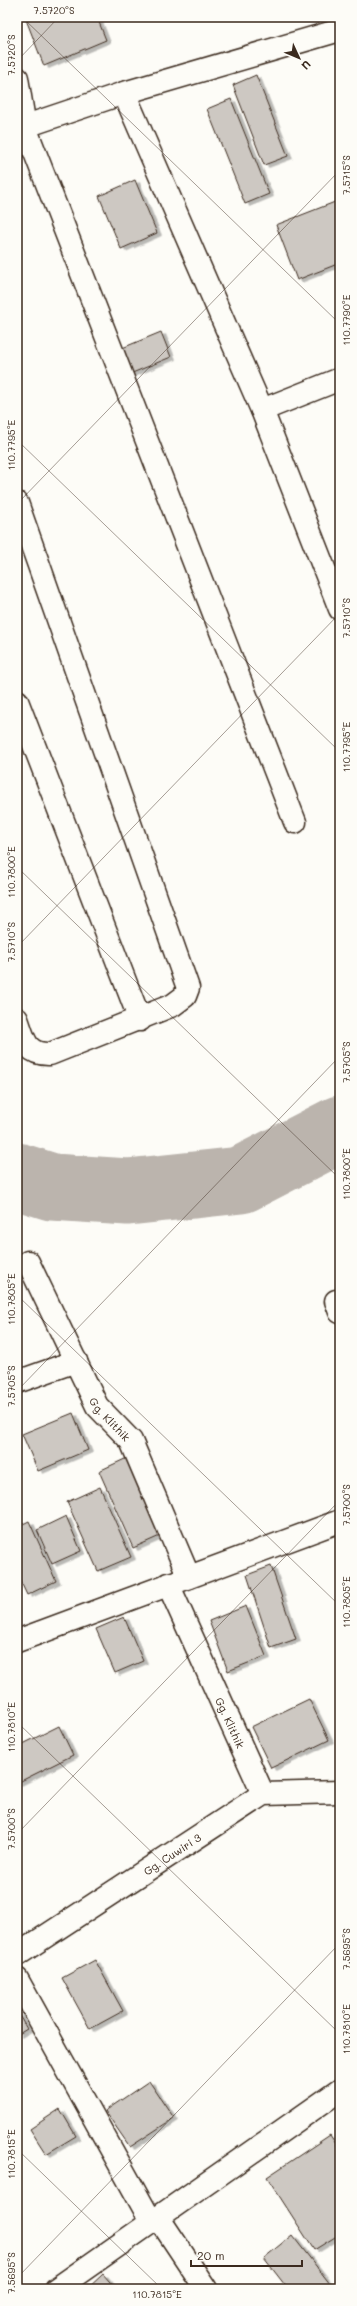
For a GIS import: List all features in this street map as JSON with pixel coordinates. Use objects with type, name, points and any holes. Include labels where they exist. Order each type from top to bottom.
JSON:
[{"type":"street","points":[[21,128],[124,93],[340,30]]},
{"type":"street","points":[[17,78],[21,128],[295,822]]},
{"type":"street","points":[[124,93],[262,410],[340,609]]},
{"type":"street","points":[[262,410],[340,379]]},
{"type":"street","points":[[17,503],[188,988],[185,996],[173,1006],[50,1054],[34,1052],[27,1046],[17,1019]]},
{"type":"street","points":[[17,701],[140,1020]]},
{"type":"street","name":"Gg. Klithik","points":[[28,1262],[97,1406],[131,1441],[189,1577]]},
{"type":"street","points":[[17,1382],[76,1361]]},
{"type":"street","points":[[17,1641],[340,1521]]},
{"type":"street","name":"Gg. Klithik","points":[[168,1584],[263,1794]]},
{"type":"street","points":[[263,1794],[340,1792]]},
{"type":"street","name":"Gg. Cuwiri 3","points":[[17,1955],[263,1794]]},
{"type":"street","points":[[17,1979],[154,2219],[206,2289]]},
{"type":"street","points":[[56,2289],[340,2090]]},
{"type":"building","points":[[25,17],[97,17],[106,40],[44,66]]},
{"type":"building","points":[[256,75],[288,156],[264,165],[233,85]]},
{"type":"building","points":[[231,99],[269,194],[245,204],[207,109]]},
{"type":"building","points":[[135,180],[157,233],[121,249],[99,196]]},
{"type":"building","points":[[340,200],[340,263],[297,280],[276,225]]},
{"type":"building","points":[[161,332],[171,357],[125,376],[115,351]]},
{"type":"building","points":[[73,1413],[88,1450],[38,1471],[22,1434]]},
{"type":"building","points":[[127,1458],[162,1535],[133,1548],[99,1471]]},
{"type":"building","points":[[100,1487],[131,1557],[98,1571],[67,1502]]},
{"type":"building","points":[[66,1516],[81,1551],[52,1564],[37,1530]]},
{"type":"building","points":[[29,1521],[56,1581],[27,1595],[17,1574],[17,1527]]},
{"type":"building","points":[[271,1566],[296,1639],[271,1648],[247,1575]]},
{"type":"building","points":[[246,1606],[266,1656],[228,1671],[209,1621]]},
{"type":"building","points":[[124,1617],[143,1661],[115,1673],[96,1629]]},
{"type":"building","points":[[309,1699],[329,1740],[271,1768],[251,1727]]},
{"type":"building","points":[[59,1726],[73,1755],[17,1783],[17,1747]]},
{"type":"building","points":[[95,1960],[123,2011],[90,2029],[62,1978]]},
{"type":"building","points":[[17,2012],[27,2029],[17,2035]]},
{"type":"building","points":[[149,2081],[174,2118],[130,2147],[105,2111]]},
{"type":"building","points":[[60,2109],[76,2136],[46,2154],[30,2129]]},
{"type":"building","points":[[330,2135],[340,2150],[340,2234],[314,2250],[267,2177]]},
{"type":"building","points":[[292,2235],[334,2289],[288,2289],[264,2258]]},
{"type":"building","points":[[103,2274],[116,2289],[87,2289]]},
{"type":"waterway","points":[[17,1176],[52,1187],[128,1192],[241,1180],[340,1129]]}]
